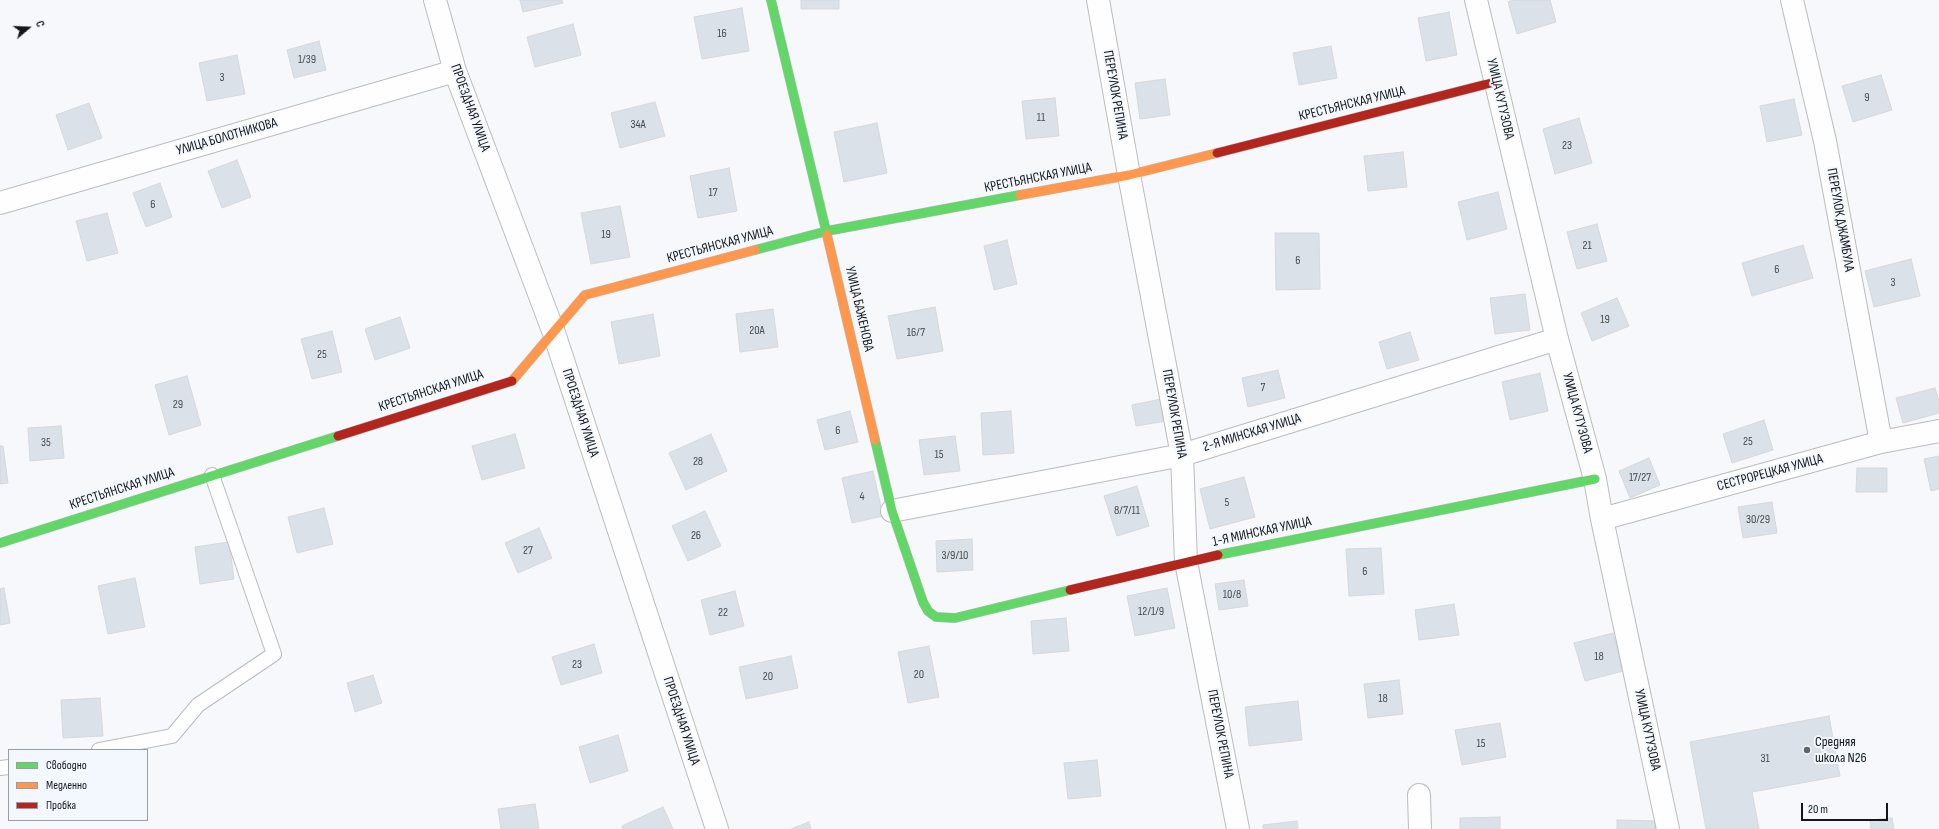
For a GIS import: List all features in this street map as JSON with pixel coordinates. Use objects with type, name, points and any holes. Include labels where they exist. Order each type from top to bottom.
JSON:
[{"type":"street","name":"ПРОЕЗДНАЯ УЛИЦА","points":[[435,0],[455,71],[554,333],[717,829]]},
{"type":"street","name":"УЛИЦА БАЖЕНОВА","points":[[771,0],[892,511],[923,602],[928,611],[936,618]]},
{"type":"street","name":"ПЕРЕУЛОК РЕПИНА","points":[[1098,0],[1129,175],[1182,455],[1186,562],[1238,829]]},
{"type":"street","name":"УЛИЦА КУТУЗОВА","points":[[1476,0],[1558,339],[1595,479],[1602,519],[1668,829]]},
{"type":"street","name":"ПЕРЕУЛОК ДЖАМБУЛА","points":[[1792,0],[1825,141],[1881,442]]},
{"type":"street","name":"УЛИЦА БОЛОТНИКОВА","points":[[0,203],[455,71]]},
{"type":"street","name":"КРЕСТЬЯНСКАЯ УЛИЦА","points":[[0,542],[514,380],[585,295],[827,232],[1129,175],[1496,82]]},
{"type":"street","name":"2-Я МИНСКАЯ УЛИЦА","points":[[892,511],[1182,455],[1558,339]]},
{"type":"street","name":"СЕСТРОРЕЦКАЯ УЛИЦА","points":[[1602,519],[1881,442],[1939,431]]},
{"type":"street","name":"1-Я МИНСКАЯ УЛИЦА","points":[[936,618],[955,618],[1186,562],[1595,479]]},
{"type":"street","points":[[1419,795],[1420,829]]},
{"type":"lane","points":[[104,749],[172,736],[198,705],[274,654],[212,475]]},
{"type":"building","points":[[520,0],[562,0],[563,3],[523,12]]},
{"type":"building","points":[[801,0],[839,0],[839,9],[801,9]]},
{"type":"building","points":[[1513,0],[1550,0],[1556,22],[1517,34],[1508,2]]},
{"type":"building","points":[[742,8],[749,51],[702,59],[694,17]]},
{"type":"building","points":[[1449,12],[1457,55],[1426,61],[1418,18]]},
{"type":"building","points":[[573,24],[581,55],[535,67],[527,37]]},
{"type":"building","points":[[319,41],[326,70],[294,78],[287,50]]},
{"type":"building","points":[[1331,46],[1337,78],[1299,85],[1293,53]]},
{"type":"building","points":[[237,55],[245,94],[207,101],[199,63]]},
{"type":"building","points":[[1881,75],[1892,110],[1853,122],[1842,86]]},
{"type":"building","points":[[1165,79],[1170,115],[1140,119],[1135,83]]},
{"type":"building","points":[[1055,98],[1059,136],[1026,139],[1022,101]]},
{"type":"building","points":[[1794,99],[1802,135],[1767,142],[1760,106]]},
{"type":"building","points":[[655,102],[665,136],[620,148],[611,113]]},
{"type":"building","points":[[89,103],[102,138],[68,150],[56,115]]},
{"type":"building","points":[[1579,118],[1592,163],[1555,174],[1543,129]]},
{"type":"building","points":[[877,123],[887,173],[844,182],[834,132]]},
{"type":"building","points":[[1403,152],[1407,187],[1368,191],[1364,156]]},
{"type":"building","points":[[237,160],[251,197],[222,208],[208,171]]},
{"type":"building","points":[[729,168],[737,211],[698,218],[690,176]]},
{"type":"building","points":[[160,183],[172,217],[146,227],[133,193]]},
{"type":"building","points":[[1498,192],[1507,229],[1467,240],[1458,202]]},
{"type":"building","points":[[620,206],[630,257],[591,264],[581,213]]},
{"type":"building","points":[[107,213],[118,253],[87,261],[76,221]]},
{"type":"building","points":[[1597,224],[1607,261],[1577,269],[1567,232]]},
{"type":"building","points":[[1275,233],[1319,233],[1320,289],[1276,290]]},
{"type":"building","points":[[1007,240],[1017,284],[994,290],[984,246]]},
{"type":"building","points":[[1803,245],[1813,278],[1752,296],[1742,263]]},
{"type":"building","points":[[1911,259],[1920,296],[1874,307],[1865,271]]},
{"type":"building","points":[[1525,294],[1530,330],[1495,334],[1490,298]]},
{"type":"building","points":[[1617,298],[1629,326],[1592,341],[1581,313]]},
{"type":"building","points":[[935,307],[943,351],[897,359],[888,316]]},
{"type":"building","points":[[773,309],[778,347],[740,352],[736,314]]},
{"type":"building","points":[[653,314],[660,356],[619,364],[611,322]]},
{"type":"building","points":[[400,317],[410,348],[375,360],[365,329]]},
{"type":"building","points":[[332,331],[342,372],[312,379],[301,339]]},
{"type":"building","points":[[1410,332],[1419,360],[1387,369],[1379,342]]},
{"type":"building","points":[[1278,370],[1285,398],[1248,407],[1242,378]]},
{"type":"building","points":[[1540,373],[1548,411],[1510,420],[1502,382]]},
{"type":"building","points":[[187,376],[201,425],[169,435],[155,385]]},
{"type":"building","points":[[1935,388],[1939,401],[1939,413],[1903,423],[1896,398]]},
{"type":"building","points":[[1161,399],[1166,421],[1136,426],[1132,405]]},
{"type":"building","points":[[850,411],[858,442],[825,450],[817,420]]},
{"type":"building","points":[[1011,411],[1014,453],[983,455],[981,413]]},
{"type":"building","points":[[1764,420],[1773,450],[1732,463],[1723,434]]},
{"type":"building","points":[[61,426],[64,458],[30,461],[28,428]]},
{"type":"building","points":[[515,434],[525,468],[482,480],[472,446]]},
{"type":"building","points":[[711,434],[727,471],[686,490],[669,453]]},
{"type":"building","points":[[955,436],[960,471],[924,475],[919,440]]},
{"type":"building","points":[[0,446],[3,446],[8,483],[0,484]]},
{"type":"building","points":[[1939,456],[1939,489],[1931,491],[1924,459]]},
{"type":"building","points":[[1649,458],[1660,485],[1630,498],[1619,471]]},
{"type":"building","points":[[1857,468],[1887,468],[1887,492],[1856,492]]},
{"type":"building","points":[[873,471],[883,516],[852,523],[842,478]]},
{"type":"building","points":[[1244,477],[1255,517],[1210,529],[1200,489]]},
{"type":"building","points":[[1137,486],[1149,526],[1117,536],[1104,496]]},
{"type":"building","points":[[1772,502],[1777,533],[1743,538],[1738,507]]},
{"type":"building","points":[[324,508],[333,544],[297,553],[288,517]]},
{"type":"building","points":[[705,511],[721,546],[688,561],[672,526]]},
{"type":"building","points":[[539,528],[552,558],[518,573],[505,543]]},
{"type":"building","points":[[972,539],[973,570],[937,572],[936,541]]},
{"type":"building","points":[[229,542],[234,579],[200,584],[195,547]]},
{"type":"building","points":[[1381,548],[1384,594],[1349,596],[1346,549]]},
{"type":"building","points":[[135,578],[145,627],[108,634],[98,586]]},
{"type":"building","points":[[1244,580],[1248,606],[1219,610],[1215,584]]},
{"type":"building","points":[[4,588],[10,623],[0,625],[0,589]]},
{"type":"building","points":[[1167,588],[1175,628],[1135,636],[1127,596]]},
{"type":"building","points":[[735,591],[744,626],[710,635],[701,600]]},
{"type":"building","points":[[1454,604],[1459,635],[1419,640],[1415,610]]},
{"type":"building","points":[[1066,618],[1069,651],[1033,654],[1031,621]]},
{"type":"building","points":[[1613,633],[1623,671],[1585,681],[1574,643]]},
{"type":"building","points":[[594,644],[602,673],[561,685],[552,657]]},
{"type":"building","points":[[929,646],[939,697],[908,703],[898,652]]},
{"type":"building","points":[[791,656],[798,688],[746,699],[739,667]]},
{"type":"building","points":[[373,675],[382,703],[355,712],[347,683]]},
{"type":"building","points":[[1399,680],[1403,714],[1368,718],[1364,684]]},
{"type":"building","points":[[100,698],[103,736],[63,738],[61,700]]},
{"type":"building","points":[[1298,701],[1302,740],[1249,746],[1245,707]]},
{"type":"building","name":"Средняя школа N26","points":[[1829,716],[1840,776],[1752,792],[1759,829],[1706,829],[1690,742]]},
{"type":"building","points":[[1500,723],[1506,757],[1462,765],[1455,730]]},
{"type":"building","points":[[618,735],[628,771],[590,783],[579,747]]},
{"type":"building","points":[[1097,760],[1101,796],[1068,799],[1064,763]]},
{"type":"building","points":[[535,804],[539,829],[501,829],[498,809]]},
{"type":"building","points":[[663,807],[673,829],[623,829],[622,826]]},
{"type":"building","points":[[1500,817],[1500,829],[1460,829],[1460,818]]},
{"type":"building","points":[[1892,818],[1894,829],[1871,829],[1870,820]]},
{"type":"building","points":[[1617,820],[1656,821],[1656,829],[1617,829]]},
{"type":"building","points":[[1297,821],[1298,829],[1263,829],[1263,825]]},
{"type":"building","points":[[809,822],[811,829],[791,829]]},
{"type":"traffic: fast","points":[[771,0],[827,235]]},
{"type":"traffic: fast","points":[[755,250],[827,231],[1020,195]]},
{"type":"traffic: fast","points":[[0,543],[338,436]]},
{"type":"traffic: fast","points":[[875,440],[892,511],[923,602],[928,611],[936,617],[955,618],[1070,590]]},
{"type":"traffic: fast","points":[[1218,555],[1595,479]]},
{"type":"traffic: slow","points":[[1020,195],[1129,175],[1217,153]]},
{"type":"traffic: slow","points":[[827,235],[875,440]]},
{"type":"traffic: slow","points":[[512,381],[585,295],[755,250]]},
{"type":"traffic: jam","points":[[1217,153],[1495,82]]},
{"type":"traffic: jam","points":[[338,436],[512,381]]},
{"type":"traffic: jam","points":[[1070,590],[1218,555]]},
{"type":"place","name":"Средняя школа N26","points":[[1807,750]]}]
